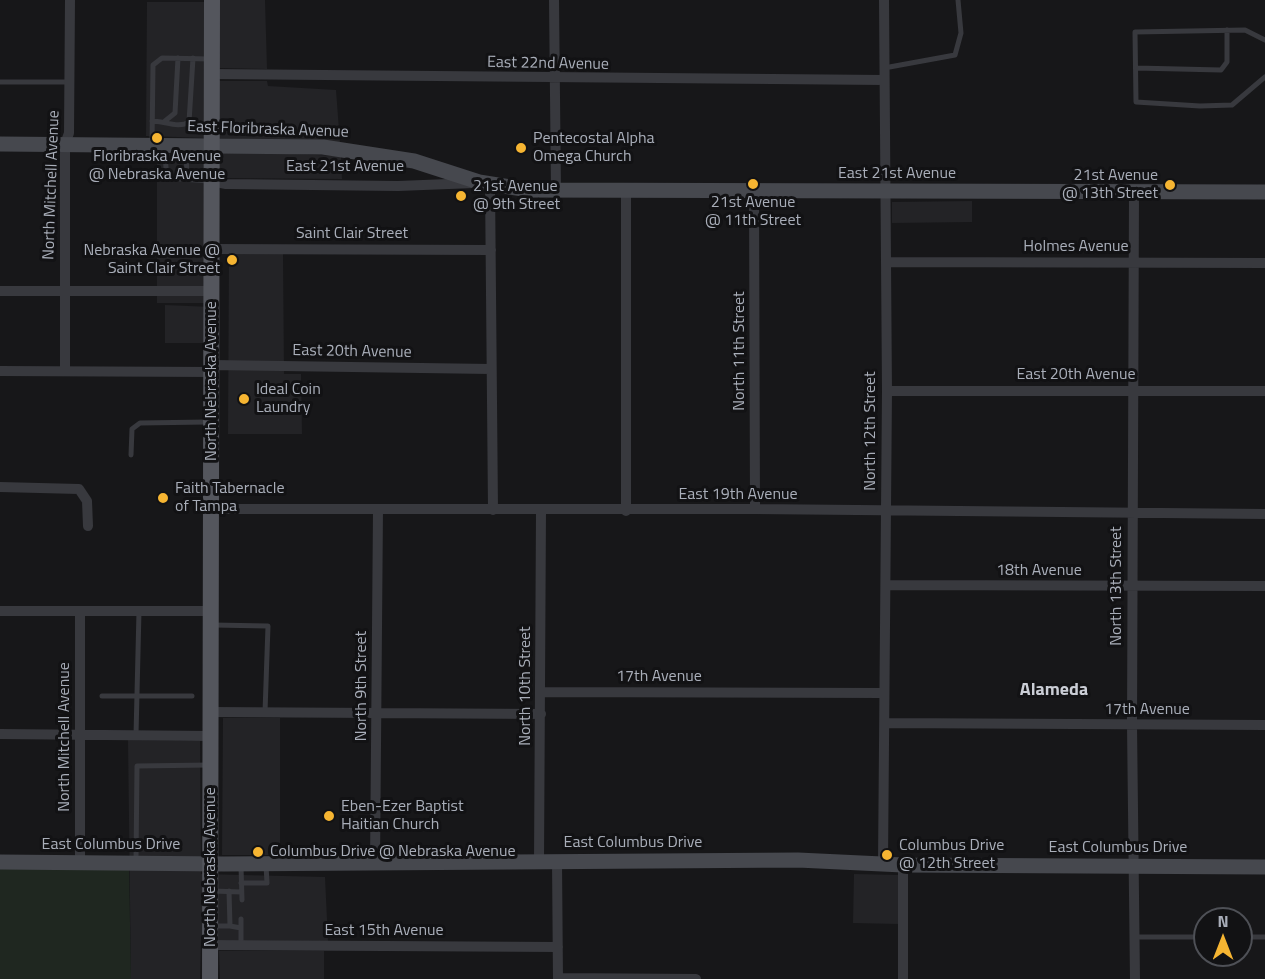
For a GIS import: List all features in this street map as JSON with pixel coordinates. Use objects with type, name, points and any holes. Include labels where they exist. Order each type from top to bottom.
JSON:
[{"type":"main road","name":"North Nebraska Avenue","points":[[210,979],[212,0]]},
{"type":"main road","name":"East Floribraska Avenue","points":[[0,144],[212,144],[323,147],[414,161],[485,183],[529,190]]},
{"type":"main road","name":"East 21st Avenue","points":[[529,190],[1265,192]]},
{"type":"main road","name":"East Columbus Drive","points":[[0,862],[266,864],[539,861],[883,862],[903,865],[1265,867]]},
{"type":"street","name":"North Mitchell Avenue","points":[[65,371],[65,144],[69,133],[70,0]]},
{"type":"street","points":[[554,0],[556,191]]},
{"type":"street","name":"North 12th Street","points":[[883,862],[887,391],[884,0]]},
{"type":"street","name":"East 22nd Avenue","points":[[212,66],[554,79],[884,80]]},
{"type":"street","name":"East 21st Avenue","points":[[211,181],[226,184],[398,186],[485,183]]},
{"type":"street","points":[[485,183],[491,250],[493,510]]},
{"type":"street","points":[[626,192],[626,511]]},
{"type":"street","name":"North 11th Street","points":[[754,192],[755,509]]},
{"type":"street","name":"North 13th Street","points":[[1134,193],[1132,725],[1136,979]]},
{"type":"street","name":"Saint Clair Street","points":[[212,249],[491,250]]},
{"type":"street","name":"Holmes Avenue","points":[[887,262],[1265,263]]},
{"type":"street","points":[[0,291],[212,291]]},
{"type":"street","name":"East 20th Avenue","points":[[0,371],[491,369]]},
{"type":"street","name":"East 20th Avenue","points":[[887,391],[1265,390]]},
{"type":"street","points":[[0,487],[80,489],[86,496],[88,526]]},
{"type":"street","name":"East 19th Avenue","points":[[212,509],[626,511],[755,509],[1265,514]]},
{"type":"street","name":"North 9th Street","points":[[375,863],[378,510]]},
{"type":"street","name":"North 10th Street","points":[[539,861],[541,511]]},
{"type":"street","name":"18th Avenue","points":[[886,585],[1265,586]]},
{"type":"street","points":[[0,611],[139,611],[211,618]]},
{"type":"street","name":"North Mitchell Avenue","points":[[80,611],[80,863]]},
{"type":"street","name":"17th Avenue","points":[[541,692],[884,693]]},
{"type":"street","points":[[211,712],[541,714]]},
{"type":"street","name":"17th Avenue","points":[[885,723],[1265,725]]},
{"type":"street","points":[[0,734],[211,736]]},
{"type":"street","points":[[557,861],[558,979],[696,979]]},
{"type":"street","points":[[903,865],[903,979]]},
{"type":"street","name":"East 15th Avenue","points":[[210,945],[558,947]]},
{"type":"lane","points":[[884,68],[955,55],[961,33],[958,0]]},
{"type":"lane","points":[[1136,68],[1221,70],[1227,62],[1227,30]]},
{"type":"lane","points":[[1265,40],[1245,30],[1135,32],[1136,102],[1158,105],[1232,105],[1265,77]]},
{"type":"lane","points":[[211,181],[167,178],[152,122],[153,65],[162,58],[193,58],[212,66]]},
{"type":"lane","points":[[165,121],[175,113],[178,58]]},
{"type":"lane","points":[[152,122],[165,121],[178,125],[189,122],[193,58]]},
{"type":"lane","points":[[0,82],[69,82]]},
{"type":"lane","points":[[186,144],[188,178]]},
{"type":"lane","points":[[131,455],[132,429],[140,423],[212,422]]},
{"type":"lane","points":[[136,735],[139,611]]},
{"type":"lane","points":[[211,618],[268,626],[265,713]]},
{"type":"lane","points":[[102,696],[192,696]]},
{"type":"lane","points":[[136,863],[137,766],[211,765]]},
{"type":"lane","points":[[241,864],[242,900]]},
{"type":"lane","points":[[241,883],[267,883],[266,864]]},
{"type":"lane","points":[[210,891],[241,892]]},
{"type":"lane","points":[[229,891],[230,926]]},
{"type":"lane","points":[[241,919],[241,945]]},
{"type":"lane","points":[[210,926],[241,928]]},
{"type":"lane","points":[[1135,937],[1193,937]]},
{"type":"shaded area","points":[[218,0],[265,0],[267,69],[218,68]]},
{"type":"shaded area","points":[[147,2],[206,2],[207,138],[146,136]]},
{"type":"shaded area","points":[[218,81],[267,81],[268,86],[336,90],[340,143],[218,138]]},
{"type":"shaded area","points":[[218,151],[341,156],[342,179],[219,178]]},
{"type":"shaded area","points":[[157,154],[210,154],[210,303],[157,303]]},
{"type":"shaded area","points":[[972,201],[972,222],[892,223],[892,202]]},
{"type":"shaded area","points":[[229,254],[283,254],[284,374],[301,374],[302,434],[228,434]]},
{"type":"shaded area","points":[[165,305],[212,307],[212,343],[165,343]]},
{"type":"shaded area","points":[[223,718],[280,718],[280,855],[222,855]]},
{"type":"shaded area","points":[[128,740],[200,741],[201,874],[325,877],[328,941],[201,940],[200,979],[131,979]]},
{"type":"shaded area","points":[[0,867],[129,868],[131,979],[0,979]]},
{"type":"shaded area","points":[[854,874],[898,875],[898,924],[853,923]]},
{"type":"shaded area","points":[[219,951],[324,951],[324,979],[220,979]]},
{"type":"place","name":"Floribraska Avenue @ Nebraska Avenue","points":[[157,138]]},
{"type":"place","name":"Pentecostal Alpha Omega Church","points":[[521,148]]},
{"type":"place","name":"21st Avenue @ 11th Street","points":[[753,184]]},
{"type":"place","name":"21st Avenue @ 13th Street","points":[[1170,185]]},
{"type":"place","name":"21st Avenue @ 9th Street","points":[[461,196]]},
{"type":"place","name":"Nebraska Avenue @ Saint Clair Street","points":[[232,260]]},
{"type":"place","name":"Ideal Coin Laundry","points":[[244,399]]},
{"type":"place","name":"Faith Tabernacle of Tampa","points":[[163,498]]},
{"type":"place","name":"Eben-Ezer Baptist Haitian Church","points":[[329,816]]},
{"type":"place","name":"Columbus Drive @ Nebraska Avenue","points":[[258,852]]},
{"type":"place","name":"Columbus Drive @ 12th Street","points":[[887,855]]},
{"type":"district","name":"Alameda","points":[[1054,691]]}]
